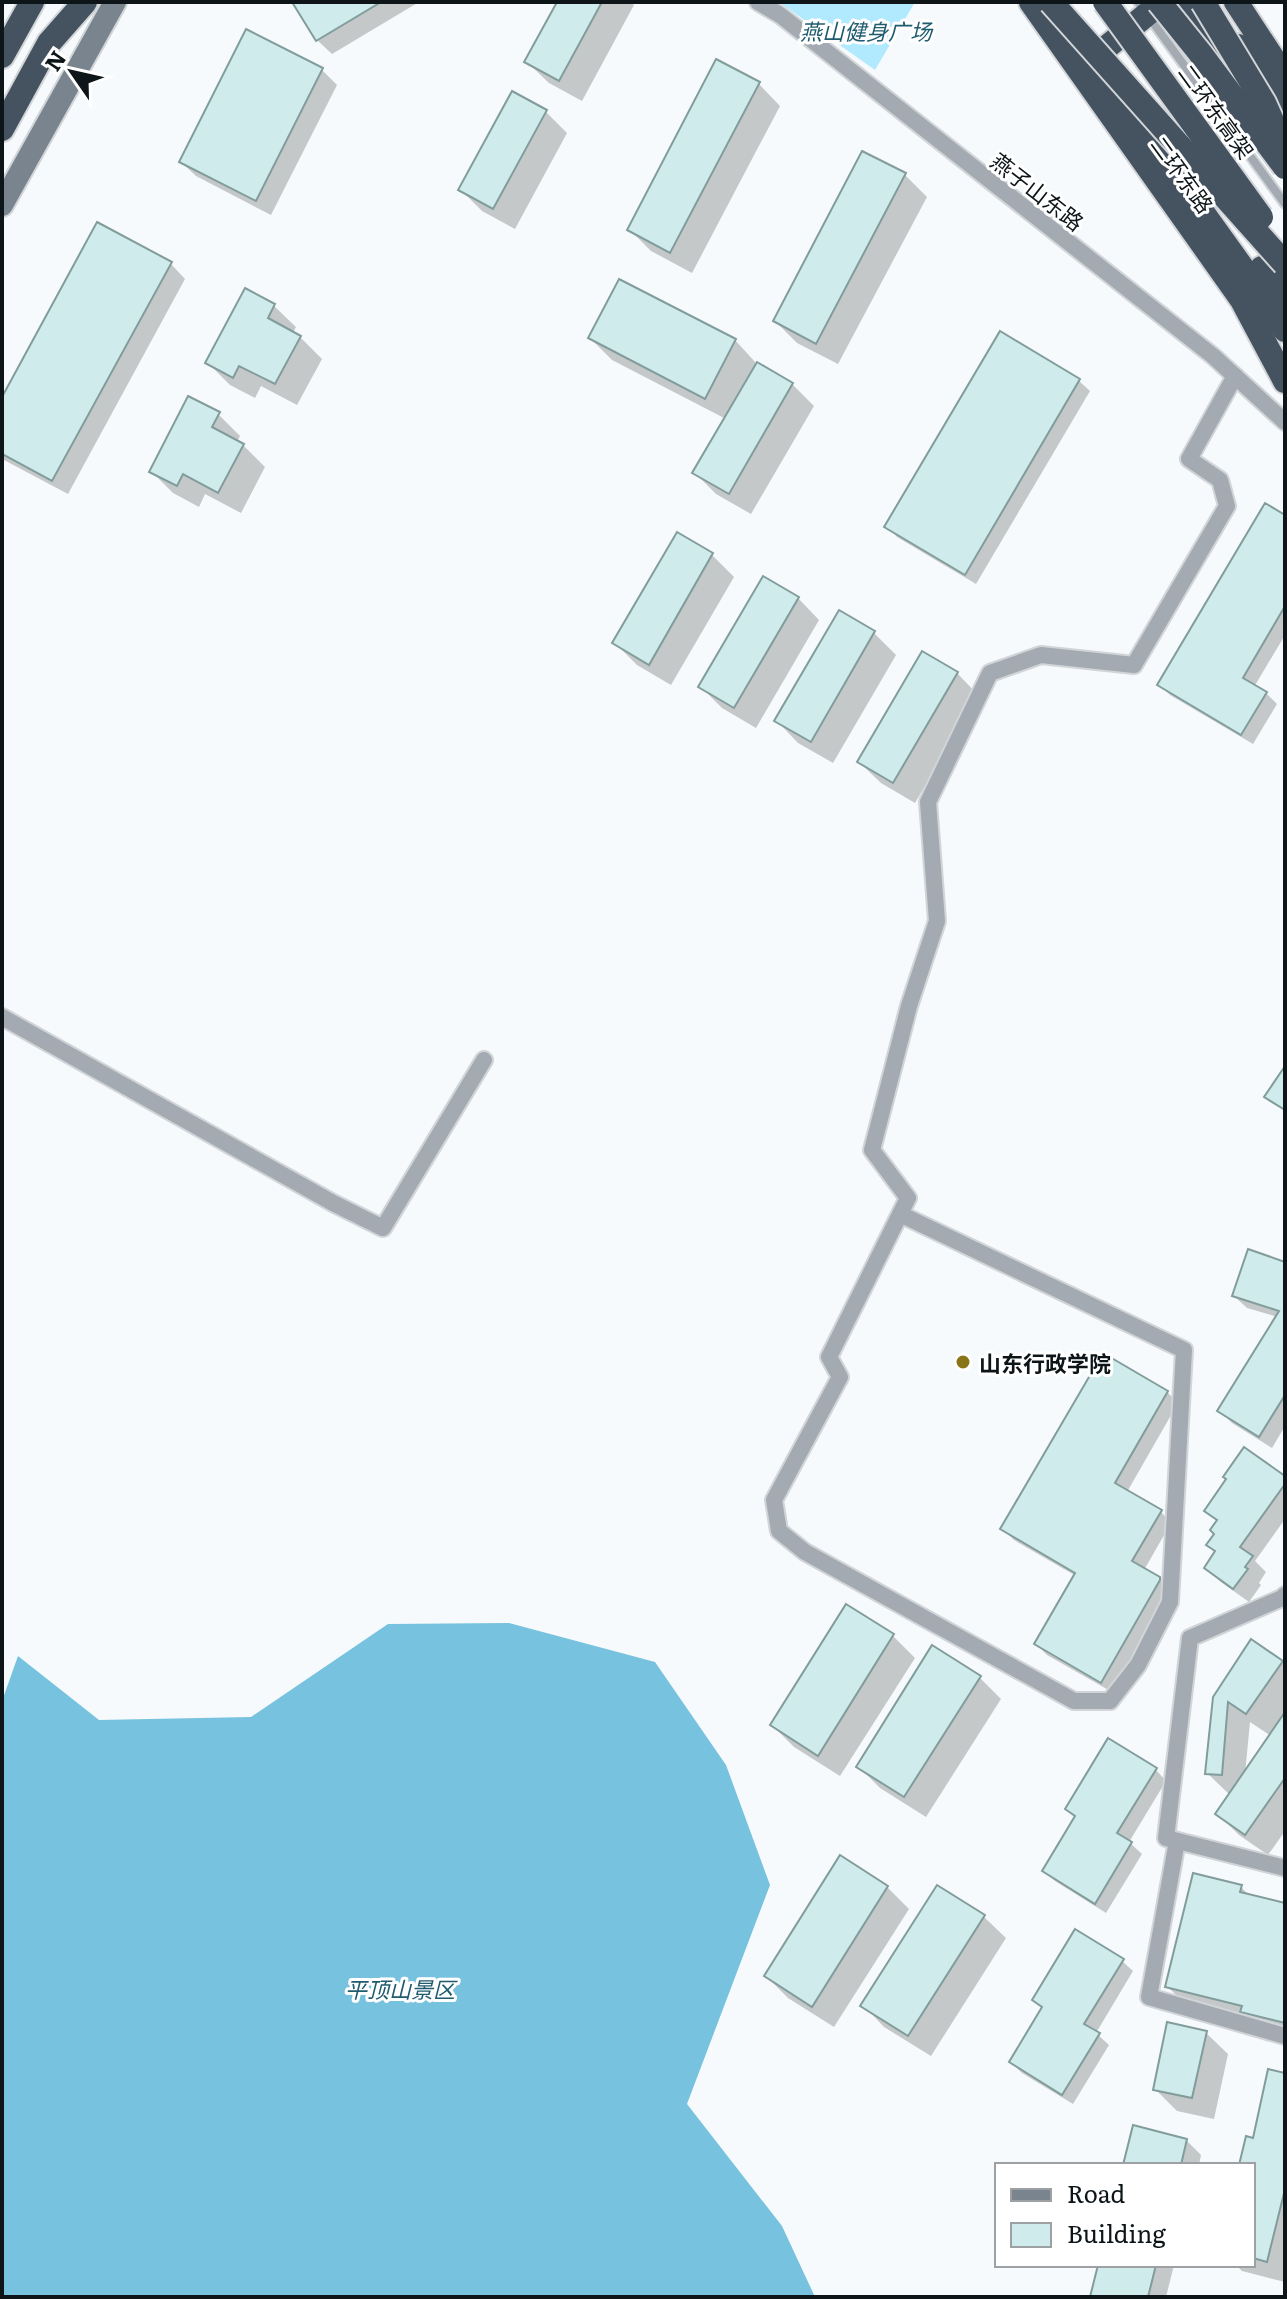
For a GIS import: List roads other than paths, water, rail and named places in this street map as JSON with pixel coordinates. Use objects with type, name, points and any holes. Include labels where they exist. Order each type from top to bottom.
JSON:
[{"type":"highway","points":[[2,129],[49,43],[85,2]]},
{"type":"highway","points":[[49,43],[95,2]]},
{"type":"highway","name":"二环东路","points":[[1031,2],[1242,300],[1285,381]]},
{"type":"highway","points":[[1051,2],[1285,264]]},
{"type":"highway","points":[[1051,2],[1285,330]]},
{"type":"highway","name":"二环东路","points":[[1067,2],[1285,299]]},
{"type":"highway","name":"二环东高架","points":[[1105,2],[1230,172],[1285,253]]},
{"type":"highway","points":[[1181,2],[1256,101],[1285,150]]},
{"type":"highway","points":[[1236,2],[1282,63]]},
{"type":"highway","points":[[1102,51],[1152,5]]},
{"type":"highway","name":"二环东高架","points":[[1152,5],[1200,53],[1285,167]]},
{"type":"highway","points":[[2,56],[30,6]]},
{"type":"highway","points":[[1206,8],[1264,103],[1285,150]]},
{"type":"highway","points":[[1206,8],[1285,103]]},
{"type":"main road","points":[[2,205],[115,2]]},
{"type":"street","name":"燕子山东路","points":[[758,2],[780,15],[1213,356],[1285,422]]},
{"type":"street","points":[[900,1214],[1184,1350],[1170,1602],[1138,1665],[1110,1701],[1074,1701],[805,1552],[779,1531],[774,1500],[840,1377],[829,1357],[900,1214],[908,1198],[872,1150],[909,1006],[937,921],[928,802],[990,673],[1041,655],[1134,665],[1227,506],[1220,480],[1189,459],[1235,376]]},
{"type":"street","points":[[2,1017],[383,1228],[484,1060]]},
{"type":"street","points":[[1285,1595],[1190,1638],[1166,1838],[1285,1868]]},
{"type":"street","points":[[1177,1841],[1149,1997],[1285,2036]]},
{"type":"lane","points":[[1152,5],[1285,204]]},
{"type":"place","name":"山东行政学院","points":[[963,1362]]},
{"type":"park label","name":"燕山健身广场","points":[[866,30]]},
{"type":"park label","name":"平顶山景区","points":[[400,1988]]}]
